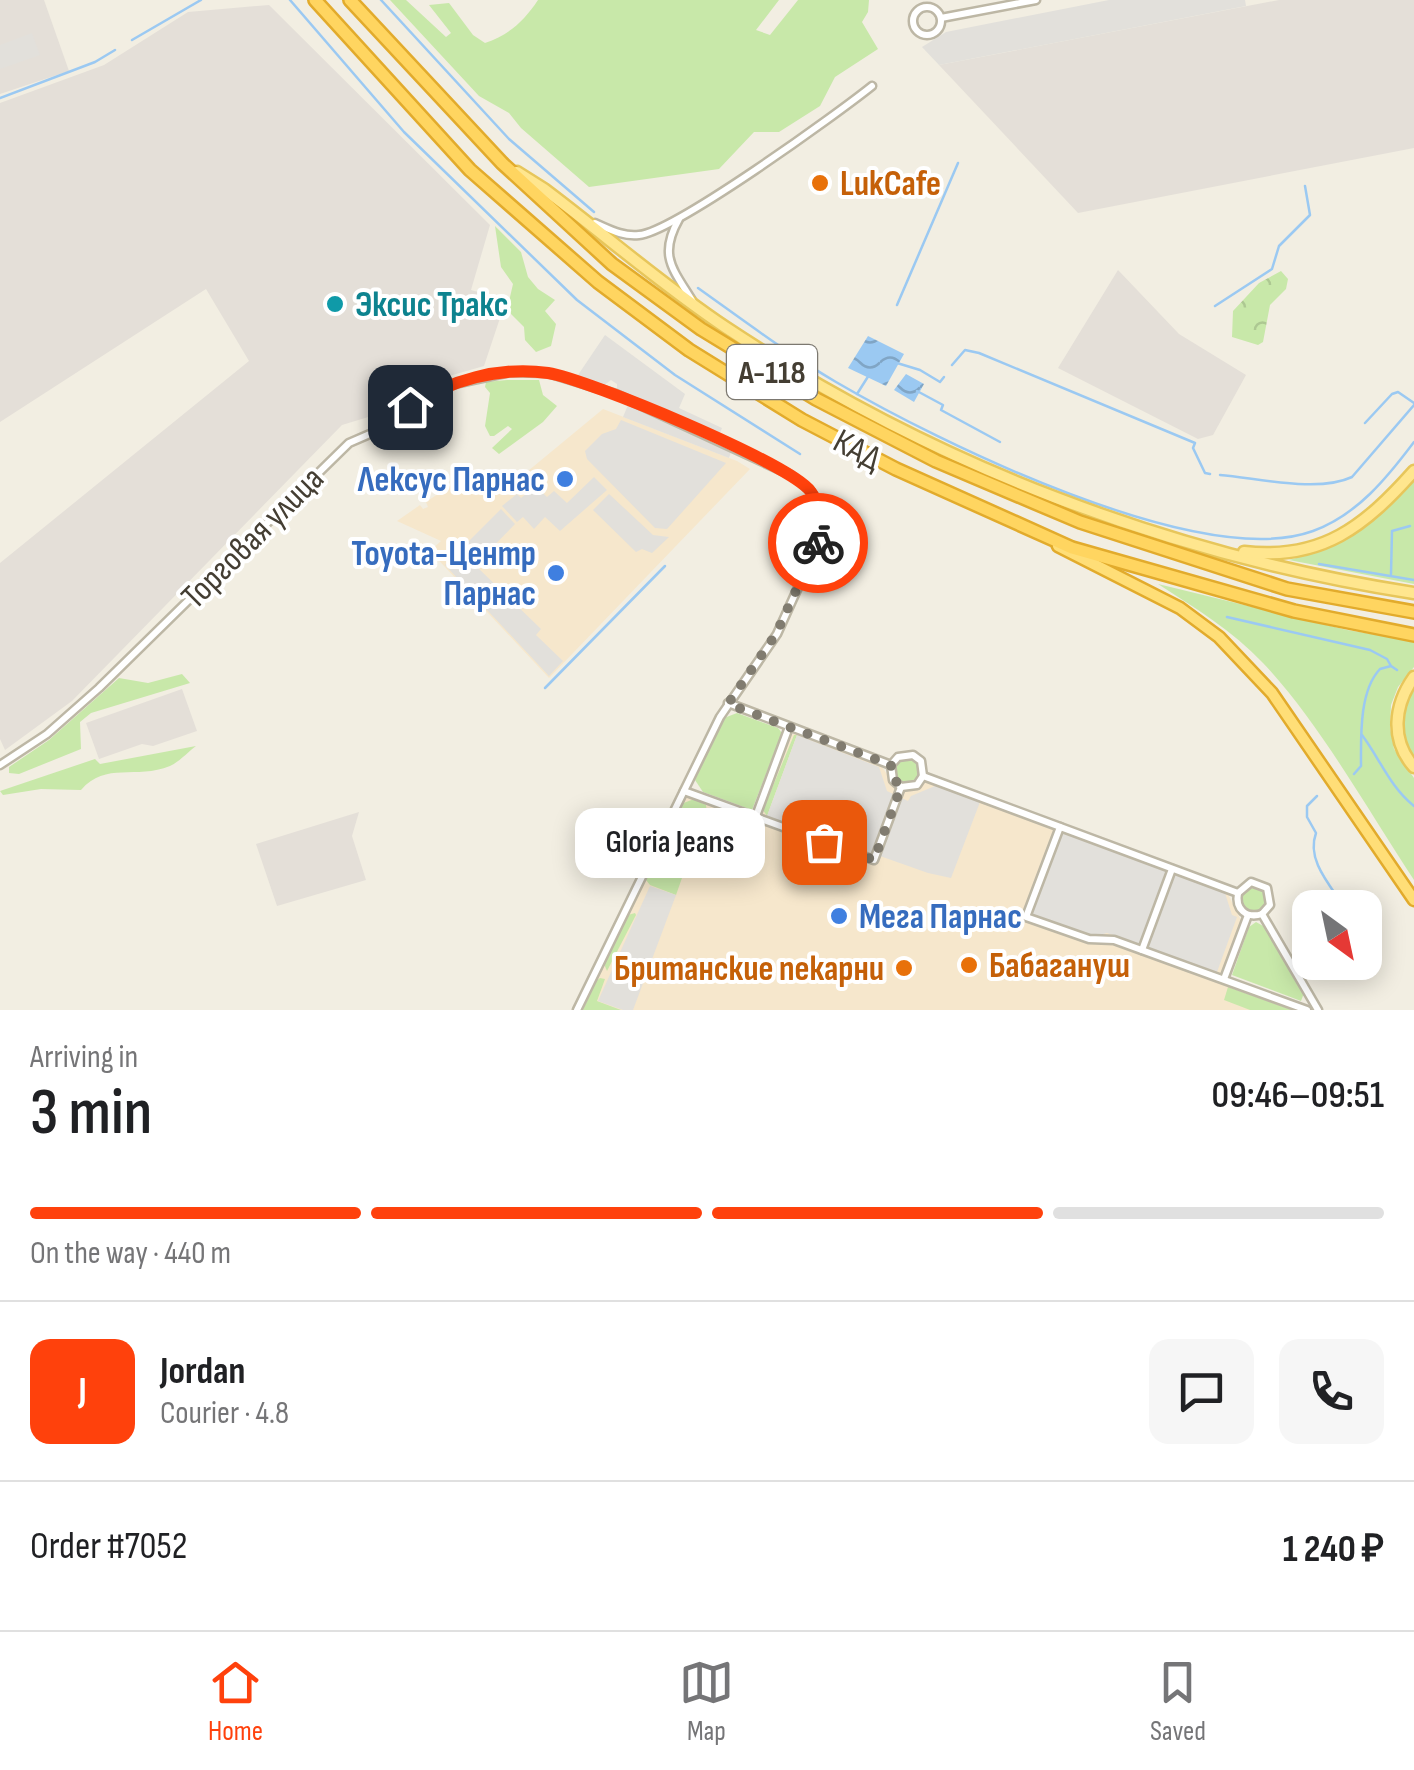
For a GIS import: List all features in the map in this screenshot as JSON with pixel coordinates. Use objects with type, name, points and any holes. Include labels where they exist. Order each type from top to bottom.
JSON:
[{"type":"highway","name":"КАД","points":[[315,0],[470,170],[598,282],[689,350],[802,420],[880,461],[1072,548],[1294,611],[1414,635]]},
{"type":"highway","name":"КАД","points":[[350,0],[502,162],[612,264],[702,329],[816,399],[936,461],[1080,522],[1286,589],[1414,612]]},
{"type":"highway","points":[[1035,532],[1180,608],[1219,637],[1272,693],[1414,900]]},
{"type":"main road","points":[[502,162],[584,219],[695,305],[839,397],[947,453],[1101,516],[1206,548],[1343,582],[1414,593]]},
{"type":"main road","points":[[1206,548],[1265,554],[1320,545],[1362,524],[1414,471]]},
{"type":"main road","points":[[1414,678],[1402,695],[1396,718],[1400,746],[1414,768]]},
{"type":"street","points":[[941,18],[1036,0]]},
{"type":"street","points":[[922,7],[934,8],[941,18],[934,34],[922,35],[913,27],[913,15],[922,7]]},
{"type":"street","points":[[584,219],[622,235],[642,236],[680,218],[872,86]]},
{"type":"street","points":[[680,218],[667,249],[670,265],[695,305]]},
{"type":"street","name":"Торговая улица","points":[[0,766],[47,734],[99,688],[348,442],[378,430],[426,396],[454,384],[512,372],[548,373],[587,384],[752,454],[810,490],[820,514],[820,539],[776,634],[728,704]]},
{"type":"street","points":[[576,1010],[728,704],[891,765]]},
{"type":"street","points":[[756,816],[789,727]]},
{"type":"street","points":[[902,755],[912,755],[921,761],[923,776],[912,787],[901,787],[891,776],[891,765],[902,755]]},
{"type":"street","points":[[923,776],[1238,893]]},
{"type":"street","points":[[684,791],[874,860],[901,787]]},
{"type":"street","points":[[1060,827],[1026,917],[1089,939],[1110,938],[1307,1010]]},
{"type":"street","points":[[1142,950],[1172,869]]},
{"type":"street","points":[[1251,882],[1267,888],[1271,899],[1262,914],[1248,915],[1237,904],[1238,893],[1251,882]]},
{"type":"street","points":[[1262,914],[1318,1010]]},
{"type":"street","points":[[1224,980],[1248,915]]},
{"type":"shaded area","points":[[0,0],[44,0],[69,71],[0,94]]},
{"type":"shaded area","points":[[1109,0],[1245,0],[1246,6],[939,65],[922,47],[946,32]]},
{"type":"shaded area","points":[[1279,0],[1414,0],[1414,148],[1078,213],[939,65]]},
{"type":"shaded area","points":[[269,5],[490,225],[471,290],[506,300],[484,366],[435,380],[398,400],[398,408],[342,425],[72,701],[5,750],[0,739],[0,563],[249,361],[206,289],[0,422],[0,103],[104,65],[188,12]]},
{"type":"shaded area","points":[[32,33],[40,55],[0,69],[0,45]]},
{"type":"shaded area","points":[[1118,270],[1179,334],[1246,375],[1213,435],[1198,439],[1058,368]]},
{"type":"shaded area","points":[[605,335],[685,394],[679,408],[722,428],[719,435],[617,392],[617,384],[611,380],[603,386],[578,375]]},
{"type":"shaded area","points":[[628,405],[732,449],[729,458],[623,417]]},
{"type":"shaded area","points":[[603,409],[750,469],[549,678],[430,551],[441,541],[397,521],[420,505],[423,509],[428,507],[426,502],[475,469],[498,485],[500,494]]},
{"type":"shaded area","points":[[621,420],[726,463],[667,529],[655,528],[587,459],[585,451],[602,434],[616,429]]},
{"type":"shaded area","points":[[594,477],[607,490],[560,531],[545,517],[534,529],[523,517],[517,522],[502,506],[536,486],[547,497],[554,491],[567,503]]},
{"type":"shaded area","points":[[609,494],[653,535],[669,537],[652,553],[642,549],[636,552],[593,510]]},
{"type":"shaded area","points":[[501,509],[515,524],[475,565],[541,629],[536,635],[563,661],[549,676],[445,565]]},
{"type":"shaded area","points":[[182,689],[197,731],[99,759],[86,723]]},
{"type":"shaded area","points":[[795,733],[881,765],[895,787],[912,791],[926,781],[1227,892],[1247,924],[1226,985],[1296,1010],[580,1010],[687,789],[759,815],[788,737]]},
{"type":"shaded area","points":[[797,735],[879,767],[887,791],[908,801],[935,786],[980,802],[951,878],[767,816]]},
{"type":"shaded area","points":[[359,812],[352,836],[366,880],[277,906],[256,844]]},
{"type":"shaded area","points":[[1062,833],[1225,893],[1232,915],[1237,917],[1217,972],[1107,933],[1093,937],[1032,914]]},
{"type":"shaded area","points":[[650,886],[676,895],[633,1010],[623,1010],[598,1001]]},
{"type":"green space","points":[[390,0],[406,0],[446,37],[451,33],[429,5],[449,3],[473,35],[485,43],[515,26],[538,0],[779,0],[756,30],[770,35],[798,0],[869,0],[862,22],[878,49],[835,77],[820,106],[779,132],[754,132],[719,169],[589,187],[509,113],[479,96]]},
{"type":"green space","points":[[495,226],[521,252],[528,277],[555,300],[545,311],[556,324],[551,346],[536,352],[525,340],[524,327],[507,310],[513,284],[501,267]]},
{"type":"green space","points":[[1281,271],[1288,279],[1286,289],[1270,305],[1263,342],[1258,345],[1232,337],[1233,311],[1259,283]]},
{"type":"green space","points":[[539,380],[543,395],[557,406],[543,422],[499,454],[492,448],[512,429],[508,426],[490,436],[485,426],[490,393],[485,387],[486,382]]},
{"type":"green space","points":[[1414,481],[1414,584],[1289,560],[1326,548],[1358,530]]},
{"type":"green space","points":[[1158,584],[1347,630],[1414,641],[1414,667],[1398,687],[1391,705],[1390,727],[1394,749],[1414,778],[1414,880],[1324,740],[1284,686],[1239,641]]},
{"type":"green space","points":[[182,674],[190,683],[91,713],[80,722],[81,749],[19,774],[9,773],[9,767],[49,740],[119,678],[148,683]]},
{"type":"green space","points":[[1414,687],[1414,761],[1402,724]]},
{"type":"green space","points":[[737,713],[782,733],[752,810],[703,792],[695,780],[724,718]]},
{"type":"green space","points":[[797,735],[767,816],[763,810]]},
{"type":"green space","points":[[196,746],[170,766],[145,772],[111,773],[81,790],[41,789],[3,795],[0,791],[95,759],[100,764]]},
{"type":"green space","points":[[907,759],[916,762],[916,780],[907,783],[898,780],[895,771],[898,762]]},
{"type":"green space","points":[[694,799],[706,805],[707,813],[695,845],[688,848],[670,841],[666,833],[681,804]]},
{"type":"green space","points":[[667,847],[689,858],[676,895],[646,880],[659,850]]},
{"type":"green space","points":[[1254,888],[1266,900],[1254,912],[1242,900]]},
{"type":"green space","points":[[635,913],[607,971],[604,964],[628,915]]},
{"type":"green space","points":[[1256,922],[1265,927],[1292,973],[1292,980],[1296,980],[1304,993],[1301,1001],[1232,975],[1249,927]]},
{"type":"green space","points":[[600,978],[605,979],[597,1001],[621,1010],[583,1010]]},
{"type":"green space","points":[[1228,987],[1292,1010],[1250,1010],[1224,1000]]},
{"type":"water","points":[[868,336],[904,354],[886,386],[848,368]]},
{"type":"water","points":[[906,374],[924,384],[914,402],[894,390]]},
{"type":"waterway","points":[[132,40],[201,0]]},
{"type":"waterway","points":[[290,0],[404,132],[577,300],[675,375],[800,454]]},
{"type":"waterway","points":[[381,0],[509,139],[594,212]]},
{"type":"waterway","points":[[0,98],[95,62],[115,50]]},
{"type":"waterway","points":[[897,305],[958,163]]},
{"type":"waterway","points":[[1215,306],[1272,269],[1279,246],[1310,215],[1305,186]]},
{"type":"waterway","points":[[698,288],[818,371],[937,436],[1070,494],[1205,533],[1264,539],[1313,531],[1357,505],[1382,482],[1414,442]]},
{"type":"waterway","points":[[952,365],[965,350],[979,353],[1195,443],[1193,448],[1205,473],[1210,474]]},
{"type":"waterway","points":[[897,363],[940,382],[944,377]]},
{"type":"waterway","points":[[857,394],[869,375]]},
{"type":"waterway","points":[[917,391],[943,405],[941,410],[1000,442]]},
{"type":"waterway","points":[[1365,423],[1392,394],[1398,392],[1414,403]]},
{"type":"waterway","points":[[1220,475],[1305,484],[1352,477],[1414,405]]},
{"type":"waterway","points":[[1391,574],[1392,531],[1410,526]]},
{"type":"waterway","points":[[1319,564],[1414,580]]},
{"type":"waterway","points":[[545,688],[665,566]]},
{"type":"waterway","points":[[1227,617],[1370,650],[1387,659],[1391,666]]},
{"type":"waterway","points":[[1354,774],[1361,766],[1368,689],[1380,669],[1391,666],[1397,670]]},
{"type":"waterway","points":[[1362,735],[1392,782],[1414,806]]},
{"type":"waterway","points":[[1317,796],[1307,806],[1307,817],[1316,833],[1317,863],[1333,890]]},
{"type":"way so far","points":[[818,543],[769,648],[728,704],[891,765],[891,776],[901,787],[874,860],[824,842]]},
{"type":"place","name":"LukCafe","points":[[820,183]]},
{"type":"place","name":"Эксис Тракс","points":[[335,304]]},
{"type":"place","name":"Лексус Парнас","points":[[565,479]]},
{"type":"place","name":"Toyota-Центр Парнас","points":[[556,573]]},
{"type":"place","name":"Gloria Jeans","points":[[824,842]]},
{"type":"place","name":"Мега Парнас","points":[[839,916]]},
{"type":"place","name":"Бабагануш","points":[[969,965]]},
{"type":"place","name":"Британские пекарни","points":[[904,968]]},
{"type":"route","points":[[410,407],[454,384],[512,372],[548,373],[587,384],[752,454],[801,482],[816,500],[820,514],[818,543]]}]
